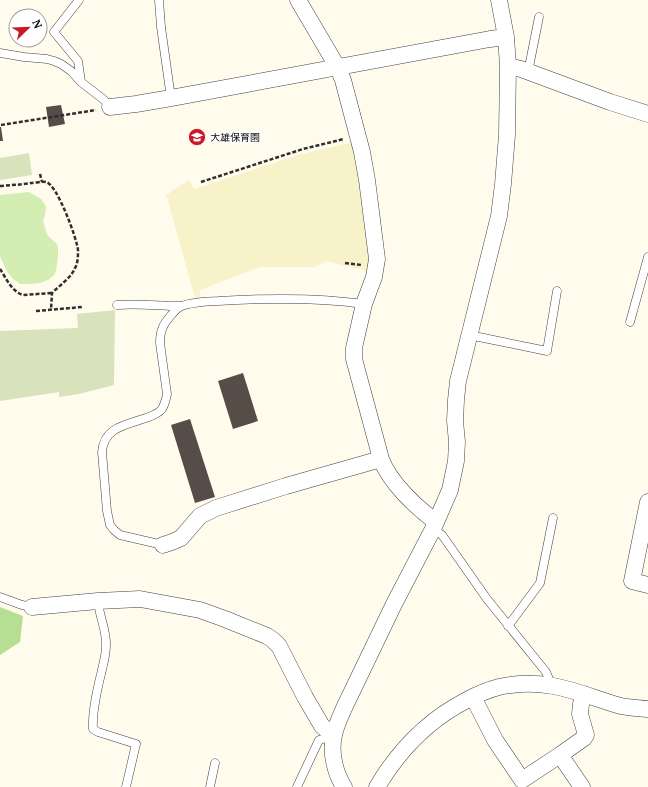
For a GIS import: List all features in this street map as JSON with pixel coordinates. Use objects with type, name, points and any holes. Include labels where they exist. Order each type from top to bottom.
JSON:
[{"type":"street","points":[[298,0],[338,68],[343,80],[359,136],[367,180],[377,259],[374,278],[364,304],[354,348],[354,359],[380,459],[397,486],[435,526]]},
{"type":"street","points":[[344,787],[340,780],[333,755],[334,736],[345,706],[394,604],[435,526],[450,490],[454,472],[457,442],[456,400],[458,382],[499,216],[502,197],[507,135],[508,66],[506,37],[499,0]]},
{"type":"street","points":[[105,108],[171,98],[506,37]]},
{"type":"street","points":[[508,66],[648,114]]},
{"type":"street","points":[[163,545],[181,538],[200,516],[216,508],[380,459]]},
{"type":"street","points":[[648,502],[632,581],[648,584]]},
{"type":"street","points":[[32,607],[140,599],[200,610],[267,636],[278,646],[322,726],[334,736]]},
{"type":"street","points":[[377,787],[396,758],[423,729],[451,708],[487,690],[507,685],[539,684],[570,690],[622,706],[648,709]]},
{"type":"street","points":[[473,697],[494,740],[522,780],[584,738],[586,735],[580,714],[580,704],[584,694]]},
{"type":"street","points":[[560,755],[582,787]]},
{"type":"lane","points":[[79,0],[54,32],[78,61],[81,82]]},
{"type":"lane","points":[[159,0],[161,27],[171,98]]},
{"type":"lane","points":[[528,72],[539,17]]},
{"type":"lane","points":[[0,53],[54,61],[61,64],[102,99],[105,108]]},
{"type":"lane","points":[[630,322],[648,257]]},
{"type":"lane","points":[[470,335],[547,351],[557,291]]},
{"type":"lane","points":[[117,305],[132,304],[180,306],[203,302],[262,298],[344,301],[364,304]]},
{"type":"lane","points":[[163,545],[120,535],[110,525],[106,511],[102,452],[106,436],[112,431],[157,414],[163,408],[166,402],[167,394],[160,335],[166,321],[180,306]]},
{"type":"lane","points":[[508,626],[540,583],[553,518]]},
{"type":"lane","points":[[435,526],[487,599],[546,672],[552,686]]},
{"type":"lane","points":[[0,597],[32,607]]},
{"type":"lane","points":[[98,601],[106,646],[92,721],[93,729],[136,744],[126,787]]},
{"type":"lane","points":[[297,787],[319,740],[334,736]]},
{"type":"lane","points":[[210,787],[215,763]]},
{"type":"path","points":[[1,125],[105,108]]},
{"type":"path","points":[[201,182],[302,149],[359,136]]},
{"type":"path","points":[[40,174],[42,182]]},
{"type":"path","points":[[0,186],[42,182],[51,184],[61,200],[76,240],[78,250],[75,269],[70,277],[52,293],[22,295],[13,288],[0,269]]},
{"type":"path","points":[[51,310],[52,293]]},
{"type":"path","points":[[36,311],[82,307]]},
{"type":"shaded area","points":[[350,143],[356,145],[372,259],[370,277],[364,270],[326,261],[315,267],[260,267],[200,290],[200,298],[195,298],[168,201],[169,200],[165,196],[189,180],[194,189],[301,154]]},
{"type":"green space","points":[[29,153],[32,175],[0,180],[0,158]]},
{"type":"green space","points":[[29,192],[41,199],[46,207],[43,221],[48,236],[57,244],[58,257],[56,271],[48,280],[40,283],[20,284],[12,278],[6,270],[0,256],[0,195]]},
{"type":"green space","points":[[115,310],[114,385],[79,394],[59,397],[59,392],[0,401],[0,331],[78,328],[77,314]]},
{"type":"green space","points":[[0,607],[23,616],[20,642],[0,655]]},
{"type":"building","points":[[61,105],[65,124],[49,127],[46,107]]},
{"type":"building","points":[[1,127],[3,141],[0,141]]},
{"type":"building","points":[[243,373],[258,421],[233,429],[218,381]]},
{"type":"building","points":[[190,419],[215,497],[195,503],[171,425]]},
{"type":"place","name":"大雄保育園","points":[[197,137]]}]
